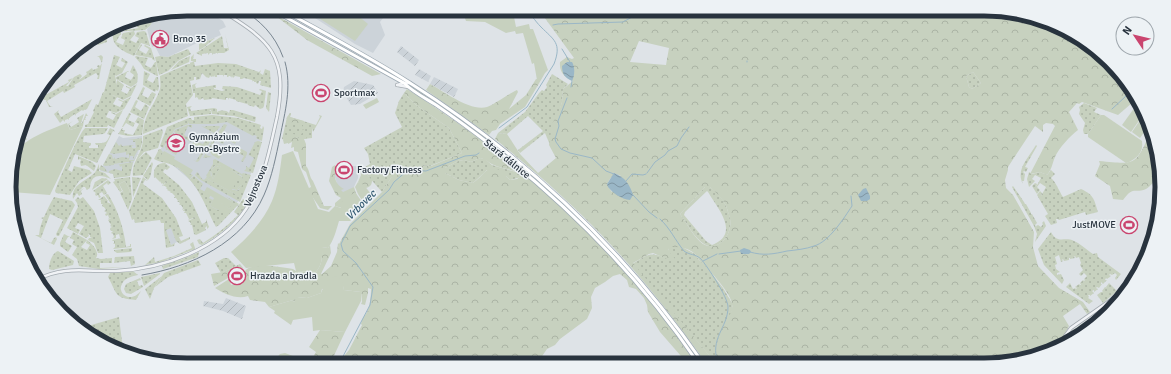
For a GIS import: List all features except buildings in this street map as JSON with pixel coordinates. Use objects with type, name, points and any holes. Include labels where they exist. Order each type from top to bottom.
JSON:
[{"type":"main road","name":"Stará dálnice","points":[[284,16],[404,83],[483,138],[547,192],[618,262],[652,302],[694,358]]},
{"type":"main road","name":"Stará dálnice","points":[[293,16],[411,83],[495,142],[550,188],[622,259],[651,293],[700,358]]},
{"type":"main road","points":[[690,352],[694,349]]},
{"type":"street","name":"Vejrostova","points":[[42,277],[62,270],[127,270],[167,262],[187,255],[219,237],[235,223],[246,209],[258,186],[270,148],[279,105],[280,75],[274,56],[263,39],[247,26],[231,16]]},
{"type":"street","points":[[408,87],[397,85],[411,83]]},
{"type":"street","points":[[1064,338],[1072,328],[1106,305],[1118,294]]},
{"type":"shaded area","points":[[215,16],[223,21],[226,27],[219,30],[221,35],[202,43],[201,41],[168,57],[160,56],[155,46],[152,47],[147,29],[154,19],[165,17]]},
{"type":"shaded area","points":[[315,16],[384,16],[380,22],[385,35],[373,53],[355,44],[315,18]]},
{"type":"shaded area","points":[[401,46],[419,60],[415,66],[397,52]]},
{"type":"shaded area","points":[[419,69],[431,76],[428,82],[415,75]]},
{"type":"shaded area","points":[[434,77],[458,89],[454,97],[430,84]]},
{"type":"shaded area","points":[[354,81],[373,85],[378,93],[360,104],[351,105],[343,92],[344,87]]},
{"type":"shaded area","points":[[223,118],[262,136],[251,173],[239,200],[218,224],[202,196],[190,180],[169,162],[157,156],[173,127],[188,122]]},
{"type":"shaded area","points":[[119,136],[123,138],[142,136],[142,143],[133,164],[130,176],[114,178],[113,174],[100,171]]},
{"type":"shaded area","points":[[358,166],[358,178],[354,187],[341,197],[332,167]]},
{"type":"shaded area","points":[[171,227],[177,242],[171,245],[165,230]]},
{"type":"shaded area","points":[[226,298],[246,306],[242,319],[223,311],[203,306],[204,301],[223,304]]},
{"type":"green space","points":[[276,16],[381,74],[372,76],[307,40]]},
{"type":"green space","points":[[358,16],[368,24],[355,41],[317,17]]},
{"type":"green space","points":[[464,16],[514,16],[516,27],[529,24],[530,29],[533,29],[548,70],[541,80],[537,80],[534,63],[532,64],[523,33],[516,34],[515,31],[506,33],[485,22],[466,21]]},
{"type":"green space","points":[[543,16],[995,16],[1017,19],[1039,25],[1060,34],[1070,39],[1097,58],[1113,74],[1133,104],[1118,115],[1082,102],[1079,104],[1077,103],[1069,112],[1078,130],[1059,150],[1047,175],[1040,172],[1030,174],[1055,126],[1053,124],[1046,123],[1043,125],[1043,132],[1035,126],[1008,167],[1005,180],[1006,188],[1013,195],[1034,232],[1033,247],[1038,266],[1059,288],[1083,302],[1090,312],[1087,314],[1080,304],[1063,316],[1069,326],[1062,339],[1039,349],[1006,357],[716,358],[718,340],[724,324],[731,312],[732,303],[726,290],[695,254],[683,248],[670,247],[668,250],[676,260],[674,262],[653,253],[633,263],[711,358],[702,358],[638,275],[613,247],[556,191],[495,139],[498,133],[507,134],[520,154],[538,173],[556,158],[549,145],[552,124],[562,102],[563,89],[573,81],[563,74],[560,69],[560,62],[567,57],[572,59],[574,58]],"holes":[[[639,41],[669,48],[666,65],[630,62]],[[973,72],[981,83],[972,89],[969,87],[966,76]],[[614,173],[621,176],[612,192],[608,184]],[[705,187],[710,187],[721,198],[727,208],[730,221],[727,236],[721,243],[712,246],[708,246],[700,242],[680,214]]]},
{"type":"green space","points":[[154,19],[150,26],[145,30],[116,32],[139,28],[137,27],[137,24]]},
{"type":"green space","points":[[136,24],[136,27],[125,28]]},
{"type":"green space","points":[[134,31],[135,34],[130,40],[136,43],[139,38],[135,36],[137,32],[144,31],[146,32],[150,46],[141,43],[134,56],[119,48],[114,41],[113,33],[121,32],[121,35],[116,42],[123,45],[125,40],[121,38],[123,33]]},
{"type":"green space","points":[[225,34],[229,50],[224,53],[214,53],[212,55],[212,53],[208,55],[208,53],[202,54],[202,56],[196,53],[222,36],[224,48],[228,48]]},
{"type":"green space","points":[[107,36],[106,40],[99,40]]},
{"type":"green space","points":[[107,37],[107,42],[98,45],[96,43],[99,40],[106,40]]},
{"type":"green space","points":[[215,38],[203,48],[199,50],[199,44]]},
{"type":"green space","points":[[141,44],[142,45],[139,50],[146,54],[149,49],[144,46],[145,45],[151,48],[155,61],[152,58],[135,55]]},
{"type":"green space","points":[[188,49],[191,54],[178,61],[168,71],[159,75],[155,57],[168,57]]},
{"type":"green space","points":[[194,54],[193,59],[196,59],[196,62],[194,62],[195,66],[218,63],[236,64],[259,72],[261,70],[260,73],[263,75],[265,69],[270,71],[271,88],[260,85],[261,81],[259,81],[258,84],[252,80],[244,78],[240,79],[240,77],[235,76],[233,78],[233,76],[232,78],[231,76],[227,77],[227,75],[224,75],[224,77],[223,75],[217,75],[217,77],[215,77],[214,75],[214,77],[210,76],[209,78],[202,73],[200,79],[196,80],[196,77],[194,77],[194,80],[190,81],[193,95],[186,104],[188,116],[143,134],[147,115],[160,89],[160,76],[190,64],[191,79],[190,63],[194,61],[191,61],[191,57]]},
{"type":"green space","points":[[101,55],[103,57],[102,63],[99,57],[97,57]]},
{"type":"green space","points":[[114,55],[120,57],[116,65],[122,68],[125,63],[121,61],[122,58],[128,62],[122,73],[116,76],[115,75],[117,85],[117,80],[124,85],[121,91],[127,94],[130,89],[126,86],[131,88],[137,84],[131,96],[123,100],[117,97],[113,104],[120,107],[123,102],[118,100],[119,99],[123,101],[131,97],[124,109],[116,113],[107,110],[109,111],[106,117],[113,120],[116,115],[111,113],[112,112],[116,114],[123,110],[114,128],[108,125],[107,127],[85,127],[94,112],[93,111],[96,104],[98,105],[103,92],[107,93],[104,92]]},
{"type":"green space","points":[[190,56],[189,62],[171,70],[179,61]]},
{"type":"green space","points":[[135,57],[148,58],[145,65],[151,68],[156,62],[158,76],[144,69]]},
{"type":"green space","points":[[102,63],[99,79],[97,79],[98,76],[96,73],[74,85],[75,87],[64,93],[63,91],[47,101],[50,106],[53,106],[49,107],[46,100],[42,97],[44,94],[47,94],[69,82],[68,80],[73,78],[66,86],[68,86],[74,77],[80,74],[82,76],[79,80],[87,74],[86,72],[92,68],[93,70],[98,68],[97,66],[100,66]]},
{"type":"green space","points":[[133,65],[136,69],[138,80],[137,83],[131,87],[116,79],[116,77],[128,71],[129,72],[127,72],[125,77],[131,80],[134,75],[130,72]]},
{"type":"green space","points":[[144,71],[150,74],[147,80],[153,83],[156,77],[158,77],[158,91],[156,90],[155,92],[143,85]]},
{"type":"green space","points":[[973,72],[981,83],[972,89],[969,87],[966,76]]},
{"type":"green space","points":[[552,74],[568,84],[563,89],[562,102],[550,145],[545,133],[520,153],[518,150],[543,131],[528,116],[507,134],[498,133],[525,112],[539,93],[542,90],[544,91],[547,87],[546,85]]},
{"type":"green space","points":[[536,79],[541,80],[525,107],[500,124],[496,130],[492,131],[489,135],[426,90],[430,84],[466,104],[481,108],[490,106],[517,90],[518,92],[509,109],[526,95]]},
{"type":"green space","points":[[197,83],[195,85],[196,88],[216,85],[216,88],[214,89],[222,91],[225,90],[222,89],[223,86],[237,87],[260,95],[262,91],[259,90],[260,89],[266,91],[264,106],[260,109],[255,105],[254,107],[248,105],[247,103],[229,98],[228,100],[228,98],[226,98],[226,100],[212,98],[204,100],[203,98],[199,100],[197,97],[195,98],[192,85]]},
{"type":"green space","points":[[410,85],[465,122],[522,166],[521,167],[475,131],[409,86]]},
{"type":"green space","points":[[143,87],[145,88],[142,95],[148,98],[152,92],[156,94],[150,106],[137,99]]},
{"type":"green space","points":[[407,89],[489,146],[566,211],[635,284],[667,323],[692,358],[683,358],[660,332],[648,312],[644,298],[636,289],[629,287],[627,280],[620,274],[613,276],[595,288],[591,297],[592,308],[587,319],[560,339],[555,345],[547,349],[541,358],[342,358],[349,350],[362,325],[362,320],[369,307],[371,289],[368,288],[365,305],[361,304],[361,292],[344,290],[343,286],[322,289],[321,293],[307,298],[298,297],[294,302],[293,300],[269,307],[265,302],[250,300],[248,296],[235,297],[215,288],[229,279],[231,285],[236,284],[247,269],[256,266],[316,272],[321,263],[322,247],[328,248],[330,245],[331,253],[322,274],[331,266],[337,252],[338,243],[339,244],[350,224],[382,192],[391,178],[406,168],[421,165],[431,166],[462,153],[449,128],[416,105],[404,93]],"holes":[[[480,158],[492,164],[516,172],[521,176],[517,179],[510,180],[506,176],[507,174],[505,172],[498,169],[490,169],[473,183],[459,180],[445,173],[445,168],[458,161],[464,160],[471,162]]]},
{"type":"green space","points":[[268,92],[271,93],[269,112],[266,108]]},
{"type":"green space","points":[[404,93],[416,105],[449,128],[462,153],[430,166],[421,165],[391,178],[382,192],[367,175],[360,170],[370,164],[368,154],[364,148],[402,127],[395,113],[399,101]]},
{"type":"green space","points":[[377,98],[379,102],[366,109],[363,105]]},
{"type":"green space","points":[[92,99],[87,109],[82,110],[76,114],[76,116],[75,114],[69,118],[69,120],[65,120],[65,122],[63,120],[60,123],[54,114],[59,110],[58,112],[61,117]]},
{"type":"green space","points":[[136,100],[138,101],[135,107],[141,111],[145,104],[149,107],[144,119],[130,112]]},
{"type":"green space","points":[[1084,103],[1097,108],[1094,112],[1101,115],[1088,134],[1084,134],[1083,130],[1085,123],[1079,114],[1079,107]]},
{"type":"green space","points":[[192,106],[190,108],[191,111],[214,108],[217,109],[217,112],[226,111],[229,113],[230,110],[233,110],[256,117],[255,122],[234,116],[212,114],[211,110],[209,110],[211,111],[211,114],[190,116],[187,107]]},
{"type":"green space","points":[[1135,107],[1140,119],[1131,132],[1122,125]]},
{"type":"green space","points":[[86,113],[88,116],[86,116],[86,120],[84,120],[83,126],[70,130],[68,124],[73,121],[69,124],[71,127],[79,122],[77,118],[84,114],[82,123]]},
{"type":"green space","points":[[129,113],[131,114],[128,120],[135,123],[133,127],[126,123],[122,127]]},
{"type":"green space","points":[[290,113],[290,117],[316,125],[320,117],[319,115],[322,116],[313,132],[312,128],[312,138],[303,139],[295,137],[284,140],[282,139],[287,117]]},
{"type":"green space","points":[[290,113],[290,117],[304,121],[302,124],[304,129],[301,131],[302,134],[299,133],[299,126],[296,126],[295,123],[292,122],[289,125],[286,122]]},
{"type":"green space","points":[[212,115],[238,118],[261,125],[260,128],[262,129],[263,126],[262,141],[256,138],[257,136],[253,136],[227,122],[214,124],[189,124],[188,122],[188,124],[175,129],[163,148],[160,146],[167,127],[189,118],[194,120],[194,117]]},
{"type":"green space","points":[[1101,115],[1104,115],[1142,141],[1142,149],[1136,158],[1126,163],[1088,137],[1088,134]]},
{"type":"green space","points":[[138,117],[144,120],[142,135],[128,136],[118,134],[123,128],[122,130],[125,130],[124,133],[133,135],[139,124],[135,122]]},
{"type":"green space","points":[[1141,119],[1145,131],[1140,138],[1132,132]]},
{"type":"green space","points":[[67,123],[70,130],[83,126],[50,195],[16,192],[17,165],[21,146],[33,138]]},
{"type":"green space","points":[[224,124],[227,125],[223,133],[226,135],[229,132],[226,137],[236,142],[235,144],[217,134]]},
{"type":"green space","points":[[188,125],[192,125],[192,128],[188,126],[184,135],[193,140],[191,142],[174,132],[175,130]]},
{"type":"green space","points":[[201,126],[219,126],[220,127],[214,133]]},
{"type":"green space","points":[[85,128],[108,128],[103,134],[84,136],[83,142],[91,143],[89,148],[98,148],[98,145],[95,143],[104,143],[107,141],[110,135],[107,134],[110,128],[115,132],[113,131],[97,163],[75,154],[68,170],[72,172],[74,166],[89,170],[92,173],[79,181],[70,195],[56,193],[55,191],[60,178],[78,139]]},
{"type":"green space","points":[[162,129],[163,132],[158,148],[144,152],[138,159],[146,152],[152,158],[143,175],[133,176],[134,166],[142,147],[143,136]]},
{"type":"green space","points":[[210,132],[214,135],[199,161],[197,162],[193,160],[196,161],[201,153],[190,147],[194,141],[203,144]]},
{"type":"green space","points":[[173,133],[181,138],[180,141],[172,137],[167,145],[178,151],[176,155],[165,147]]},
{"type":"green space","points":[[216,135],[225,140],[223,144],[215,140],[213,145],[210,144]]},
{"type":"green space","points":[[290,135],[300,135],[296,137],[299,138],[306,136],[307,139],[304,139],[306,144],[306,166],[324,206],[332,206],[328,210],[320,208],[307,189],[311,187],[306,172],[302,169],[298,152],[294,151],[294,147],[291,148],[292,142],[284,144],[283,140],[288,136],[292,136]]},
{"type":"green space","points":[[24,136],[27,139],[22,143]]},
{"type":"green space","points":[[142,138],[140,150],[134,161],[114,165],[103,165],[109,154],[112,155],[113,159],[115,157],[115,159],[122,157],[129,158],[129,154],[126,155],[126,152],[114,154],[110,153],[116,142],[119,146],[121,144],[122,146],[134,145],[132,148],[136,148],[135,140],[135,142],[133,142],[133,140],[128,140]],"holes":[[[138,150],[140,150],[134,160],[129,160],[130,156],[133,156],[133,159]]]},
{"type":"green space","points":[[1148,138],[1154,165],[1155,181],[1146,189],[1132,191],[1123,200],[1113,199],[1110,186],[1095,176],[1100,164],[1099,161],[1120,163],[1132,161],[1137,158]]},
{"type":"green space","points":[[255,142],[262,142],[253,173],[244,171],[246,166],[249,168],[254,158],[249,155],[248,156]]},
{"type":"green space","points":[[210,145],[212,146],[211,148],[222,154],[219,159],[212,155],[210,151],[207,152],[206,155],[212,157],[203,158]]},
{"type":"green space","points":[[1036,145],[1037,146],[1025,167],[1028,168],[1026,172],[1023,172],[1025,174],[1024,181],[1022,181],[1023,184],[1021,179],[1022,169]]},
{"type":"green space","points":[[236,146],[247,152],[243,162],[241,161],[244,156],[233,150]]},
{"type":"green space","points":[[159,149],[163,152],[161,157],[177,166],[177,168],[193,175],[190,179],[174,166],[154,159]]},
{"type":"green space","points":[[164,151],[175,157],[174,159],[193,170],[190,175],[160,157]]},
{"type":"green space","points":[[293,151],[318,209],[329,212],[335,206],[341,208],[340,203],[355,192],[365,206],[350,221],[339,221],[330,245],[328,248],[322,247],[321,263],[316,272],[296,271],[294,263],[246,268],[231,252],[249,235],[264,216],[276,190],[282,155]]},
{"type":"green space","points":[[78,156],[92,162],[96,166],[94,171],[86,165],[81,166],[81,160],[78,160]]},
{"type":"green space","points":[[480,158],[485,159],[492,165],[516,172],[521,177],[510,180],[506,176],[487,170],[473,183],[459,180],[445,173],[445,168],[458,161],[464,160],[471,162]]},
{"type":"green space","points":[[215,159],[242,174],[251,175],[240,202],[199,179],[195,175],[197,172],[204,180],[206,178],[237,195],[235,191],[239,190],[243,183],[242,176],[219,164],[212,169],[210,173],[211,178],[206,176],[213,164],[213,160]]},
{"type":"green space","points":[[133,162],[130,176],[114,178],[113,174],[109,173],[109,171],[115,169],[122,171],[122,166],[120,167],[119,164]]},
{"type":"green space","points":[[152,162],[151,174],[148,180],[143,176]]},
{"type":"green space","points":[[165,163],[170,167],[167,170],[165,169],[163,172],[179,185],[192,202],[202,224],[206,222],[206,219],[209,227],[207,229],[207,226],[205,228],[206,230],[196,235],[194,234],[192,225],[190,225],[190,222],[188,221],[196,217],[188,220],[189,219],[186,213],[184,213],[185,211],[183,211],[184,209],[182,210],[183,208],[179,205],[179,202],[177,202],[184,197],[178,201],[174,198],[175,196],[172,193],[170,193],[171,192],[167,190],[168,189],[166,189],[167,188],[165,186],[163,186],[168,180],[162,186],[163,184],[161,184],[155,177],[154,178],[154,172],[157,165]]},
{"type":"green space","points":[[99,164],[99,171],[105,173],[111,179],[97,176],[92,180],[90,188],[87,190],[83,187],[78,192],[84,188],[81,191],[82,194],[79,196],[77,193],[73,199],[74,190],[76,187],[94,173]]},
{"type":"green space","points":[[217,164],[223,165],[242,177],[242,186],[235,191],[238,193],[237,195],[206,178],[207,176],[210,178],[211,170]],"holes":[[[218,166],[221,166],[213,179],[211,175],[212,171]],[[239,177],[241,180],[241,185],[237,189],[232,190]]]},
{"type":"green space","points":[[101,165],[105,168],[107,172],[99,169]]},
{"type":"green space","points":[[335,165],[337,168],[335,177],[337,183],[344,189],[341,190],[343,192],[354,187],[358,199],[342,208],[335,206],[335,203],[341,198],[336,195],[329,181],[332,167]]},
{"type":"green space","points":[[221,166],[213,179],[212,171]]},
{"type":"green space","points":[[360,170],[372,180],[369,187],[366,188],[358,182],[361,175]]},
{"type":"green space","points":[[1051,170],[1055,174],[1051,178],[1063,197],[1081,189],[1089,193],[1093,198],[1098,212],[1086,215],[1085,212],[1059,220],[1056,219],[1057,223],[1051,225],[1045,216],[1048,214],[1037,195],[1040,191],[1042,193],[1041,196],[1046,187],[1040,183],[1037,187],[1040,190],[1037,194],[1032,186],[1035,183],[1037,184],[1036,187],[1041,178],[1035,175],[1032,179],[1035,181],[1029,187],[1027,179],[1029,172],[1032,174],[1040,172],[1047,175]]},
{"type":"green space","points":[[194,176],[203,184],[200,189],[211,195],[209,198],[213,200],[210,206],[218,210],[230,209],[221,204],[233,202],[225,196],[239,204],[216,227],[200,194],[190,179]]},
{"type":"green space","points":[[239,176],[241,185],[237,189],[232,189]]},
{"type":"green space","points":[[259,176],[250,200],[233,222],[226,229],[202,245],[199,244],[197,240],[200,239],[203,243],[230,223],[238,215],[234,212],[243,199],[247,201]]},
{"type":"green space","points":[[130,177],[132,199],[128,210],[120,193],[123,191],[125,194],[130,191],[125,181],[119,184],[122,191],[120,192],[113,182],[115,181],[114,179]]},
{"type":"green space","points":[[143,177],[148,181],[145,180],[143,184],[162,198],[176,218],[183,236],[179,237],[181,241],[190,237],[190,239],[180,244],[176,241],[171,228],[166,230],[171,245],[175,243],[174,246],[166,248],[164,223],[161,223],[160,220],[135,223],[134,219],[132,220],[129,211]]},
{"type":"green space","points":[[102,178],[108,179],[92,190],[95,182]]},
{"type":"green space","points":[[132,178],[141,178],[133,197]]},
{"type":"green space","points":[[108,180],[111,183],[108,185],[107,183],[103,186],[107,193],[104,195],[102,192],[99,194],[101,197],[99,198],[93,191]]},
{"type":"green space","points":[[125,181],[130,191],[125,195],[119,184]]},
{"type":"green space","points":[[358,182],[364,185],[374,198],[365,205],[355,187]]},
{"type":"green space","points":[[1013,186],[1032,214],[1037,223],[1035,225],[1037,228],[1036,226],[1038,225],[1041,227],[1044,221],[1046,226],[1035,242],[1037,234],[1034,226],[1012,187]]},
{"type":"green space","points":[[207,187],[233,202],[230,208],[221,203],[230,209],[227,214],[210,206],[214,198],[204,192]]},
{"type":"green space","points":[[705,187],[710,187],[721,198],[727,208],[730,221],[729,232],[721,243],[708,246],[697,238],[680,214]],"holes":[[[707,191],[721,213],[725,221],[726,228],[725,234],[721,240],[712,245],[706,241],[684,215],[685,212]]]},
{"type":"green space","points":[[108,194],[115,206],[120,220],[126,247],[130,246],[131,244],[131,247],[113,249],[115,244],[113,244],[114,241],[112,240],[122,238],[120,238],[119,234],[116,235],[116,238],[112,239],[114,237],[111,233],[113,231],[111,231],[110,228],[112,227],[110,226],[111,225],[108,220],[111,218],[108,219],[108,215],[106,216],[105,214],[107,213],[104,211],[106,210],[102,205],[103,204],[101,204],[101,201],[100,202],[101,200],[98,200],[104,196],[108,201],[107,202],[111,204],[105,195]]},
{"type":"green space","points":[[54,197],[72,201],[75,205],[59,236],[56,234],[63,220],[50,214],[41,238],[51,243],[56,237],[57,239],[54,245],[35,235],[39,235],[43,219],[41,218],[44,217]]},
{"type":"green space","points":[[78,197],[80,199],[83,197],[94,211],[100,228],[103,253],[98,253],[94,243],[88,240],[89,238],[92,238],[90,235],[88,234],[89,236],[86,238],[79,234],[84,226],[78,223],[75,228],[80,230],[78,234],[67,228],[78,207],[75,200]]},
{"type":"green space","points":[[73,232],[87,240],[92,244],[97,254],[96,258],[112,258],[112,263],[100,263],[100,268],[126,267],[99,269],[79,266],[77,259],[72,255],[77,247],[72,244],[74,240],[70,238]],"holes":[[[87,240],[86,243],[90,245],[87,250],[81,247]]]},
{"type":"green space","points":[[1051,232],[1056,238],[1074,241],[1082,245],[1093,254],[1097,253],[1098,257],[1121,274],[1116,280],[1115,278],[1117,275],[1115,273],[1112,275],[1110,274],[1109,275],[1111,276],[1107,279],[1106,278],[1105,280],[1107,280],[1103,284],[1101,282],[1102,284],[1099,288],[1096,288],[1098,289],[1094,292],[1094,290],[1092,291],[1094,293],[1090,296],[1088,295],[1088,298],[1093,301],[1089,304],[1066,287],[1070,283],[1073,289],[1076,289],[1077,288],[1075,287],[1079,284],[1081,285],[1080,283],[1085,280],[1084,279],[1087,276],[1084,273],[1081,276],[1079,274],[1083,270],[1080,265],[1081,263],[1079,257],[1076,258],[1075,256],[1075,258],[1069,258],[1069,260],[1064,261],[1063,259],[1061,262],[1059,255],[1055,257],[1057,264],[1055,265],[1056,269],[1060,272],[1057,273],[1057,275],[1061,274],[1064,280],[1062,284],[1044,265],[1038,249]]},
{"type":"green space","points":[[64,234],[70,237],[68,237],[65,242],[72,246],[68,252],[60,246]]},
{"type":"green space","points":[[193,242],[195,249],[161,262],[145,265],[154,257],[155,262],[192,248],[190,244]]},
{"type":"green space","points":[[669,247],[682,247],[695,254],[723,288],[732,303],[732,311],[716,353],[716,358],[711,358],[632,264],[645,256],[652,254],[666,258]]},
{"type":"green space","points":[[132,248],[132,251],[130,252],[117,253],[114,251],[114,250]]},
{"type":"green space","points":[[58,251],[74,261],[73,265],[52,270],[49,269],[51,258]]},
{"type":"green space","points":[[197,252],[171,264],[199,252],[198,257],[163,269],[162,266]]},
{"type":"green space","points":[[134,256],[135,264],[131,266],[130,261],[114,263],[115,257]]},
{"type":"green space","points":[[224,258],[228,258],[236,266],[221,273],[215,263]]},
{"type":"green space","points":[[198,260],[201,265],[168,277],[155,287],[164,273]]},
{"type":"green space","points":[[240,264],[243,268],[242,270],[214,286],[211,274],[223,272]]},
{"type":"green space","points":[[133,271],[138,275],[125,280],[121,286],[121,291],[124,295],[131,297],[137,295],[141,291],[136,300],[120,297],[115,292],[108,277],[110,273]]},
{"type":"green space","points":[[160,274],[144,286],[141,277]]},
{"type":"green space","points":[[162,276],[154,288],[150,299],[145,289]]},
{"type":"green space","points":[[337,276],[343,284],[344,290],[361,292],[361,301],[345,332],[320,330],[313,331],[312,317],[293,320],[291,325],[274,313],[275,311],[269,307],[293,300],[294,302],[297,297],[307,298],[321,293],[328,280]]},
{"type":"green space","points":[[140,278],[141,280],[137,281],[139,286],[142,285],[143,287],[131,294],[126,293],[124,289],[126,284]]},
{"type":"green space","points":[[1109,283],[1117,291],[1103,303],[1097,295],[1103,292],[1102,291],[1105,287],[1107,288],[1106,287]]},
{"type":"green space","points":[[1104,309],[1088,323],[1067,336],[1070,332]]},
{"type":"green space","points":[[119,317],[122,345],[101,335],[88,326]]},
{"type":"green space","points":[[320,330],[345,332],[333,358],[313,358],[316,352],[309,347]]},
{"type":"green space","points":[[285,353],[298,358],[276,358],[280,354]]},
{"type":"water","points":[[567,62],[572,62],[574,66],[572,81],[567,79],[563,73],[562,66]]},
{"type":"water","points":[[614,173],[624,179],[629,185],[633,195],[630,200],[623,198],[608,187],[607,184]]},
{"type":"water","points":[[866,188],[870,199],[867,201],[861,201],[858,195],[863,189]]},
{"type":"water","points":[[744,248],[750,250],[751,252],[749,254],[741,254],[740,250]]},
{"type":"waterway","name":"Vrbovec","points":[[499,128],[527,107],[554,64],[557,46],[553,39],[532,16]]},
{"type":"waterway","points":[[553,25],[623,22],[634,16]]},
{"type":"waterway","points":[[562,49],[570,62]]},
{"type":"waterway","points":[[571,87],[572,81]]},
{"type":"waterway","points":[[1112,109],[1127,94]]},
{"type":"waterway","points":[[567,98],[558,121],[559,126],[555,139],[556,142],[561,149],[570,153],[592,158],[606,171],[614,174]]},
{"type":"waterway","points":[[647,173],[655,162],[668,151],[677,146],[689,127]]},
{"type":"waterway","name":"Vrbovec","points":[[342,358],[370,305],[373,287],[356,263],[343,251],[341,244],[350,226],[408,170],[426,171],[465,156],[476,155],[479,153]]},
{"type":"waterway","points":[[626,181],[632,174],[646,174]]},
{"type":"waterway","points":[[633,195],[649,212],[657,218]]},
{"type":"waterway","points":[[750,252],[759,254],[773,254],[804,249],[820,244],[831,235],[845,217],[852,206],[851,196]]},
{"type":"waterway","points":[[660,219],[667,226],[684,251],[701,259],[725,296],[728,307],[725,321],[717,340],[717,358]]},
{"type":"waterway","points":[[719,254],[741,251]]},
{"type":"waterway","points":[[703,261],[717,254]]},
{"type":"tram line","points":[[251,16],[261,23],[271,35],[283,57]]},
{"type":"tram line","points":[[142,275],[179,266],[214,250],[243,227],[255,212],[264,195],[269,181],[284,118],[288,90],[285,62]]},
{"type":"place","name":"Brno 35","points":[[160,39]]},
{"type":"place","name":"Sportmax","points":[[321,93]]},
{"type":"place","name":"Gymnázium Brno-Bystrc","points":[[176,143]]},
{"type":"place","name":"Factory Fitness","points":[[344,170]]},
{"type":"place","name":"JustMOVE","points":[[1129,225]]},
{"type":"place","name":"Hrazda a bradla","points":[[237,276]]}]
